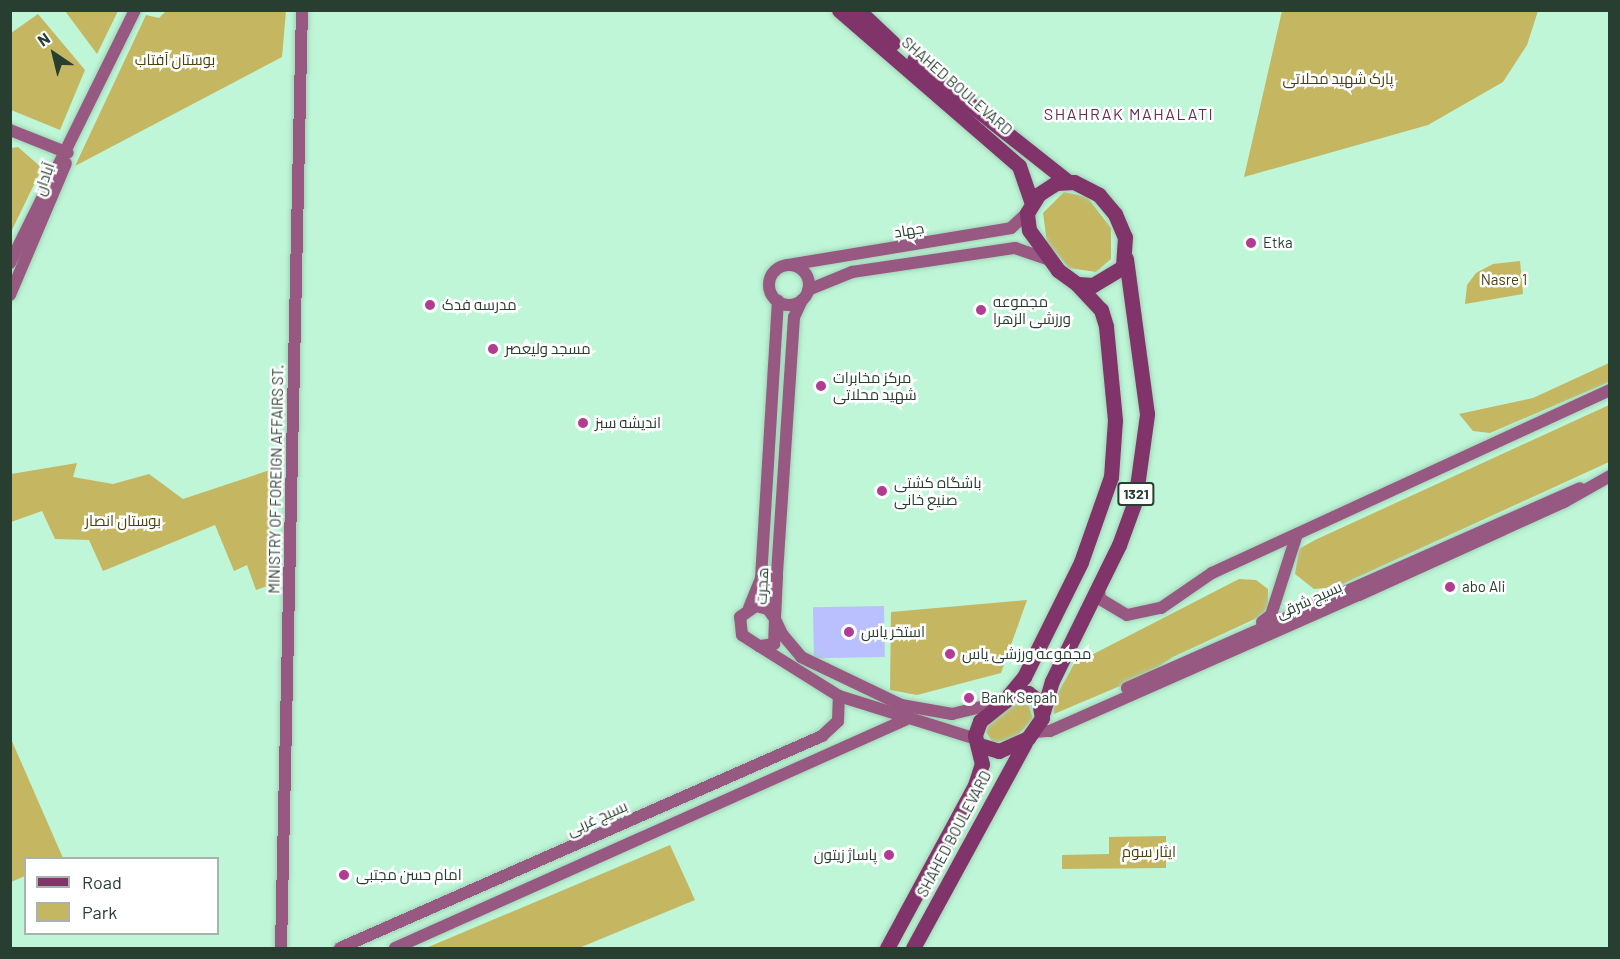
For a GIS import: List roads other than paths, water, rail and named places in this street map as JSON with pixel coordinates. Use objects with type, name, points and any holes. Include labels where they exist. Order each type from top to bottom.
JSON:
[{"type":"main road","points":[[10,129],[68,153],[135,10]]},
{"type":"main road","name":"MINISTRY OF FOREIGN AFFAIRS ST.","points":[[281,948],[302,10]]},
{"type":"main road","name":"SHAHED BOULEVARD","points":[[839,10],[1019,166],[1029,208]]},
{"type":"main road","name":"SHAHED BOULEVARD","points":[[858,10],[1067,181]]},
{"type":"main road","name":"آبادان","points":[[10,263],[68,153]]},
{"type":"main road","name":"آبادان","points":[[10,296],[62,181],[68,153]]},
{"type":"main road","points":[[1067,181],[1091,188],[1115,214],[1125,237],[1126,258],[1123,267],[1101,283],[1077,284],[1047,260],[1032,238],[1029,208],[1047,186],[1067,181]]},
{"type":"main road","name":"جهاد","points":[[788,265],[1011,228],[1029,208]]},
{"type":"main road","points":[[805,295],[804,273],[788,265],[776,270],[770,281],[778,301],[790,305],[852,272],[1016,248],[1047,260]]},
{"type":"main road","name":"SHAHED BOULEVARD","points":[[913,948],[1036,726],[1052,681],[1099,590],[1135,501],[1145,444],[1145,382],[1125,275],[1126,258]]},
{"type":"main road","name":"1321","points":[[1003,700],[1024,677],[1081,562],[1111,477],[1115,420],[1106,326],[1101,310],[1077,284]]},
{"type":"main road","name":"هجرت","points":[[805,295],[794,317],[775,620],[801,657],[901,705],[952,714],[1003,700]]},
{"type":"main road","name":"هجرت","points":[[749,608],[760,578],[778,301]]},
{"type":"main road","points":[[1099,590],[1100,599],[1127,615],[1161,609],[1212,573],[1609,391]]},
{"type":"main road","name":"بسیج شرقی","points":[[1162,676],[1324,605],[1560,493],[1591,485],[1610,476]]},
{"type":"main road","points":[[1252,630],[1271,615],[1297,534]]},
{"type":"main road","name":"بسیج شرقی","points":[[1036,726],[1050,731],[1252,630],[1324,605]]},
{"type":"main road","points":[[759,645],[774,644],[778,632],[775,620],[768,609],[749,608],[741,617],[739,630],[759,645],[840,696],[999,751],[1036,726],[1032,695],[1003,700],[980,721],[978,742]]},
{"type":"main road","name":"بسیج غربی","points":[[340,948],[668,803],[771,761],[833,730],[841,708],[840,696]]},
{"type":"main road","points":[[395,948],[905,720]]},
{"type":"main road","name":"SHAHED BOULEVARD","points":[[887,948],[975,785],[982,764],[978,742]]},
{"type":"main road","points":[[668,803],[675,823]]},
{"type":"water","name":"استخر یاس","points":[[884,606],[885,657],[814,658],[813,607]]},
{"type":"place","name":"Etka","points":[[1251,243]]},
{"type":"place","name":"مدرسه فدک","points":[[430,305]]},
{"type":"place","name":"مجموعه ورزشی الزهرا","points":[[981,310]]},
{"type":"place","name":"مسجد ولیعصر","points":[[493,349]]},
{"type":"place","name":"مرکز مخابرات شهید محلاتی","points":[[821,386]]},
{"type":"place","name":"اندیشه سبز","points":[[583,423]]},
{"type":"place","name":"باشگاه کشتی صنیع خانی","points":[[882,491]]},
{"type":"place","name":"abo Ali","points":[[1450,587]]},
{"type":"place","name":"استخر یاس","points":[[849,632]]},
{"type":"place","name":"مجموعه ورزشی یاس","points":[[950,654]]},
{"type":"place","name":"Bank Sepah","points":[[969,698]]},
{"type":"place","name":"پاساژ زیتون","points":[[889,855]]},
{"type":"place","name":"امام حسن مجتبی","points":[[344,875]]},
{"type":"district","name":"SHAHRAK MAHALATI","points":[[1129,114]]},
{"type":"park label","name":"بوستان آفتاب","points":[[175,60]]},
{"type":"park label","name":"پارک شهید محلاتی","points":[[1338,79]]},
{"type":"park label","name":"Nasre 1","points":[[1504,280]]},
{"type":"park label","name":"بوستان انصار","points":[[123,521]]},
{"type":"park label","name":"ایثار سوم","points":[[1149,852]]}]
